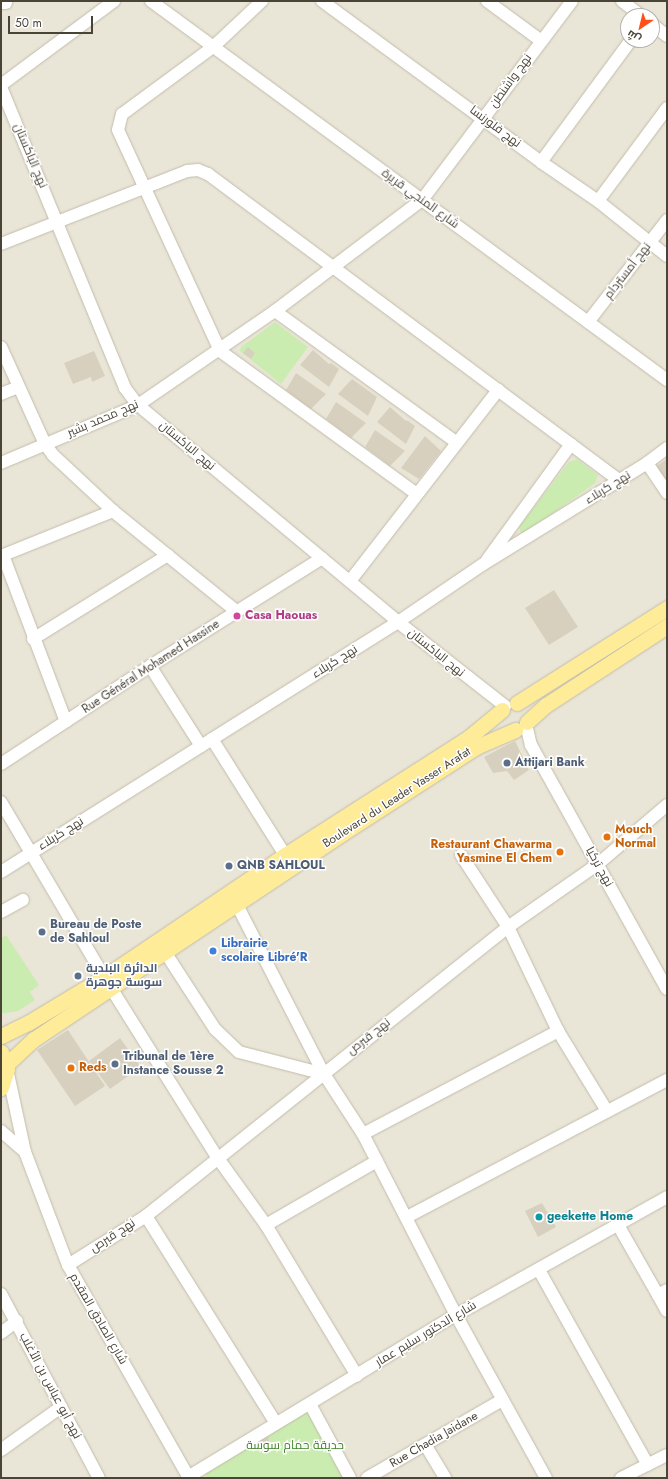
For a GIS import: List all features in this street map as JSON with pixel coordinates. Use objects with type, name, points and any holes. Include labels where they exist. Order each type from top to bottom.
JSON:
[{"type":"main road","name":"Boulevard du Leader Yasser Arafat","points":[[5,1062],[107,982],[285,855],[468,738],[508,706],[667,608]]},
{"type":"main road","name":"Boulevard du Leader Yasser Arafat","points":[[1,1036],[28,1024],[165,952],[476,747],[521,727],[546,705],[667,626]]},
{"type":"main road","points":[[508,706],[527,712],[521,727],[506,728],[501,722],[508,706]]},
{"type":"main road","points":[[1,1088],[5,1062]]},
{"type":"street","points":[[1,86],[114,1]]},
{"type":"street","name":"شارع المنجي قريرة","points":[[151,1],[667,380]]},
{"type":"street","name":"شارع المنجي قريرة","points":[[161,1],[174,17]]},
{"type":"street","points":[[262,1],[213,47],[119,118],[118,130],[147,188],[220,351],[417,494]]},
{"type":"street","name":"نهج فلورنسا","points":[[322,1],[484,118],[541,162],[598,201],[667,256]]},
{"type":"street","points":[[487,1],[540,40]]},
{"type":"street","name":"نهج واشنطن","points":[[334,268],[422,200],[484,118],[540,40],[572,1]]},
{"type":"street","points":[[622,1],[631,8]]},
{"type":"street","points":[[541,162],[625,48]]},
{"type":"street","name":"نهج الباكستان","points":[[1,86],[58,221],[125,388],[138,405],[398,622],[508,706]]},
{"type":"street","points":[[598,201],[667,108]]},
{"type":"street","points":[[1,244],[147,188],[187,171],[198,170],[208,174],[620,480]]},
{"type":"street","name":"نهج أمستردام","points":[[588,322],[667,220]]},
{"type":"street","name":"نهج محمد بشير","points":[[1,463],[138,405],[220,351],[334,268]]},
{"type":"street","points":[[276,311],[456,442]]},
{"type":"street","points":[[1,347],[45,444],[54,455],[114,511],[236,611]]},
{"type":"street","points":[[1,394],[18,387]]},
{"type":"street","points":[[350,582],[456,442],[498,390]]},
{"type":"street","points":[[482,565],[571,444]]},
{"type":"street","name":"نهج كربلاء","points":[[1,872],[398,622],[482,565],[647,464],[667,448]]},
{"type":"street","points":[[647,464],[667,493]]},
{"type":"street","points":[[66,722],[2,555],[114,511]]},
{"type":"street","points":[[33,639],[168,555]]},
{"type":"street","name":"Rue Général Mohamed Hassine","points":[[1,764],[150,666],[322,558]]},
{"type":"street","points":[[150,666],[201,746]]},
{"type":"street","name":"نهج تركيا","points":[[521,727],[667,989]]},
{"type":"street","points":[[212,739],[285,855]]},
{"type":"street","points":[[1,802],[30,854],[107,982],[217,1157],[266,1225],[357,1376]]},
{"type":"street","name":"نهج قبرص","points":[[68,1265],[146,1216],[217,1157],[324,1074],[508,927],[598,864],[667,805]]},
{"type":"street","points":[[461,855],[508,927],[558,1030],[607,1111]]},
{"type":"street","points":[[1,912],[23,900]]},
{"type":"street","points":[[237,905],[324,1074],[363,1134],[407,1217],[456,1315],[546,1478]]},
{"type":"street","points":[[165,952],[215,1030],[239,1052],[324,1074]]},
{"type":"street","points":[[363,1134],[558,1030]]},
{"type":"street","name":"شارع الصادق المقدم","points":[[5,1062],[25,1152],[68,1265],[188,1477]]},
{"type":"street","points":[[407,1217],[667,1080]]},
{"type":"street","name":"شارع الصادق المقدم","points":[[1,1131],[25,1152]]},
{"type":"street","points":[[266,1225],[377,1161]]},
{"type":"street","name":"شارع الدكتور سليم عمار","points":[[188,1477],[456,1315],[539,1270],[667,1197]]},
{"type":"street","points":[[146,1216],[276,1423]]},
{"type":"street","points":[[618,1225],[662,1292],[667,1311]]},
{"type":"street","points":[[539,1270],[648,1465]]},
{"type":"street","name":"نهج أبو عباس بن الأغلب","points":[[1,1294],[17,1321],[99,1478]]},
{"type":"street","points":[[1,1333],[17,1321]]},
{"type":"street","name":"Rue Chadia Jaidane","points":[[367,1478],[426,1446],[502,1400]]},
{"type":"street","points":[[310,1404],[350,1478]]},
{"type":"street","points":[[1,1450],[61,1407]]},
{"type":"street","points":[[426,1446],[444,1478]]},
{"type":"street","points":[[621,1478],[667,1456]]},
{"type":"shaded area","points":[[1,1],[667,1],[667,1478],[1,1478]]},
{"type":"green space","points":[[275,322],[308,347],[281,384],[240,351],[241,347]]},
{"type":"green space","points":[[577,459],[598,475],[595,483],[524,534],[521,533],[519,527],[569,462]]},
{"type":"green space","points":[[6,935],[39,985],[30,992],[35,1000],[18,1011],[1,1013],[1,938]]},
{"type":"green space","name":"حديقة حمام سوسة","points":[[308,1410],[347,1478],[206,1478],[206,1472]]},
{"type":"building","points":[[248,347],[255,353],[251,359],[243,353]]},
{"type":"building","points":[[313,350],[329,364],[331,363],[339,369],[329,387],[300,365]]},
{"type":"building","points":[[94,351],[105,376],[92,382],[91,377],[73,384],[64,363]]},
{"type":"building","points":[[296,373],[326,394],[311,409],[286,390]]},
{"type":"building","points":[[352,379],[377,397],[368,416],[338,394]]},
{"type":"building","points":[[336,402],[366,423],[351,438],[326,419]]},
{"type":"building","points":[[390,407],[406,421],[407,420],[415,426],[406,444],[377,422]]},
{"type":"building","points":[[375,430],[405,451],[390,466],[365,447]]},
{"type":"building","points":[[425,436],[441,451],[419,479],[401,468]]},
{"type":"building","points":[[667,459],[667,488],[654,468]]},
{"type":"building","points":[[554,590],[578,627],[549,645],[525,608]]},
{"type":"building","name":"Attijari Bank","points":[[515,741],[529,770],[514,780],[507,771],[493,773],[484,757]]},
{"type":"building","name":"Reds","points":[[68,1030],[105,1086],[75,1106],[37,1050]]},
{"type":"building","name":"Tribunal de 1ère Instance Sousse 2","points":[[120,1038],[141,1067],[110,1089],[89,1061]]},
{"type":"building","name":"geekette Home","points":[[542,1203],[556,1227],[538,1237],[525,1211]]},
{"type":"building","points":[[266,1434],[271,1444],[263,1449],[258,1439]]},
{"type":"place","name":"Casa Haouas","points":[[237,616]]},
{"type":"place","name":"Attijari Bank","points":[[507,763]]},
{"type":"place","name":"Mouch Normal","points":[[607,837]]},
{"type":"place","name":"Restaurant Chawarma Yasmine El Chem","points":[[560,852]]},
{"type":"place","name":"QNB SAHLOUL","points":[[229,866]]},
{"type":"place","name":"Bureau de Poste de Sahloul","points":[[42,932]]},
{"type":"place","name":"Librairie scolaire Libré'R","points":[[213,951]]},
{"type":"place","name":"الدائرة البلدية سوسة جوهرة","points":[[78,976]]},
{"type":"place","name":"Tribunal de 1ère Instance Sousse 2","points":[[115,1064]]},
{"type":"place","name":"Reds","points":[[71,1068]]},
{"type":"place","name":"geekette Home","points":[[539,1217]]}]
